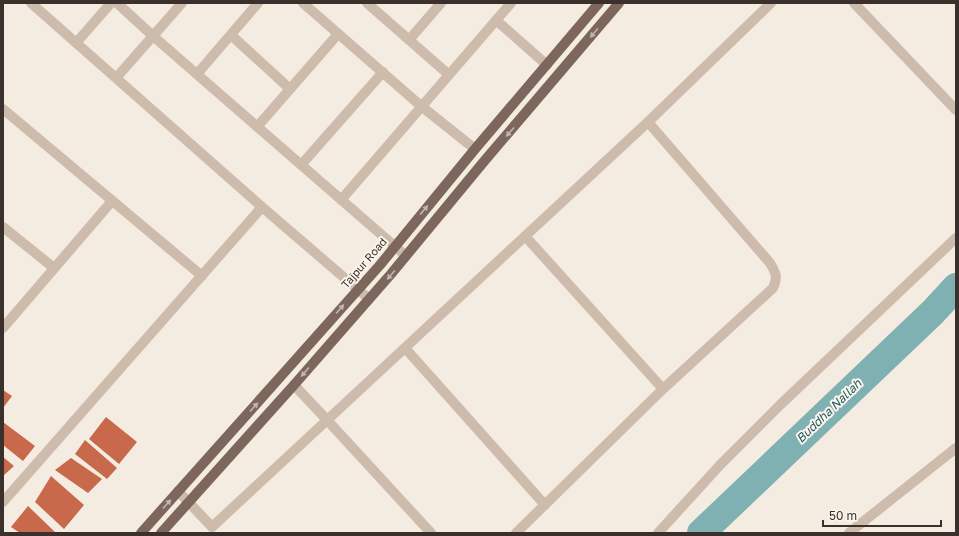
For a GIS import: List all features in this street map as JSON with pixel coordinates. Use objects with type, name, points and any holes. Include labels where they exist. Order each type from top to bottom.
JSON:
[{"type":"main road","name":"Tajpur Road","points":[[141,533],[380,264],[474,149],[599,3]]},
{"type":"main road","points":[[162,533],[391,274],[486,159],[619,3]]},
{"type":"street","points":[[31,3],[262,207],[369,299]]},
{"type":"street","points":[[76,43],[111,3]]},
{"type":"street","points":[[117,3],[406,256]]},
{"type":"street","points":[[116,78],[182,3]]},
{"type":"street","points":[[197,74],[258,3]]},
{"type":"street","points":[[303,3],[421,106],[474,149]]},
{"type":"street","points":[[367,3],[448,74]]},
{"type":"street","points":[[409,40],[441,3]]},
{"type":"street","points":[[341,200],[448,74],[511,3]]},
{"type":"street","points":[[178,491],[215,530],[327,420],[648,122],[771,3]]},
{"type":"street","points":[[854,3],[956,110]]},
{"type":"street","points":[[496,20],[547,65]]},
{"type":"street","points":[[257,127],[338,34]]},
{"type":"street","points":[[230,35],[290,89]]},
{"type":"street","points":[[301,165],[383,72]]},
{"type":"street","points":[[3,109],[202,276]]},
{"type":"street","points":[[516,533],[663,389],[773,288],[776,280],[776,273],[770,263],[648,122]]},
{"type":"street","points":[[3,328],[112,201]]},
{"type":"street","points":[[3,502],[262,207]]},
{"type":"street","points":[[3,227],[54,268]]},
{"type":"street","points":[[525,236],[663,389]]},
{"type":"street","points":[[658,533],[720,465],[956,238]]},
{"type":"street","points":[[405,348],[545,505]]},
{"type":"street","points":[[294,385],[431,533]]},
{"type":"street","points":[[849,533],[956,448]]},
{"type":"building","points":[[3,390],[12,396],[3,408]]},
{"type":"building","points":[[106,417],[137,442],[119,464],[89,439]]},
{"type":"building","points":[[3,422],[35,446],[23,461],[3,445]]},
{"type":"building","points":[[85,440],[117,468],[107,479],[75,454]]},
{"type":"building","points":[[3,457],[14,466],[3,476]]},
{"type":"building","points":[[71,458],[102,479],[88,493],[55,470]]},
{"type":"building","points":[[51,476],[84,505],[64,529],[35,502]]},
{"type":"building","points":[[28,506],[55,532],[54,533],[20,533],[11,527]]},
{"type":"waterway","name":"Buddha Nallah","points":[[701,533],[933,312],[956,287]]}]
